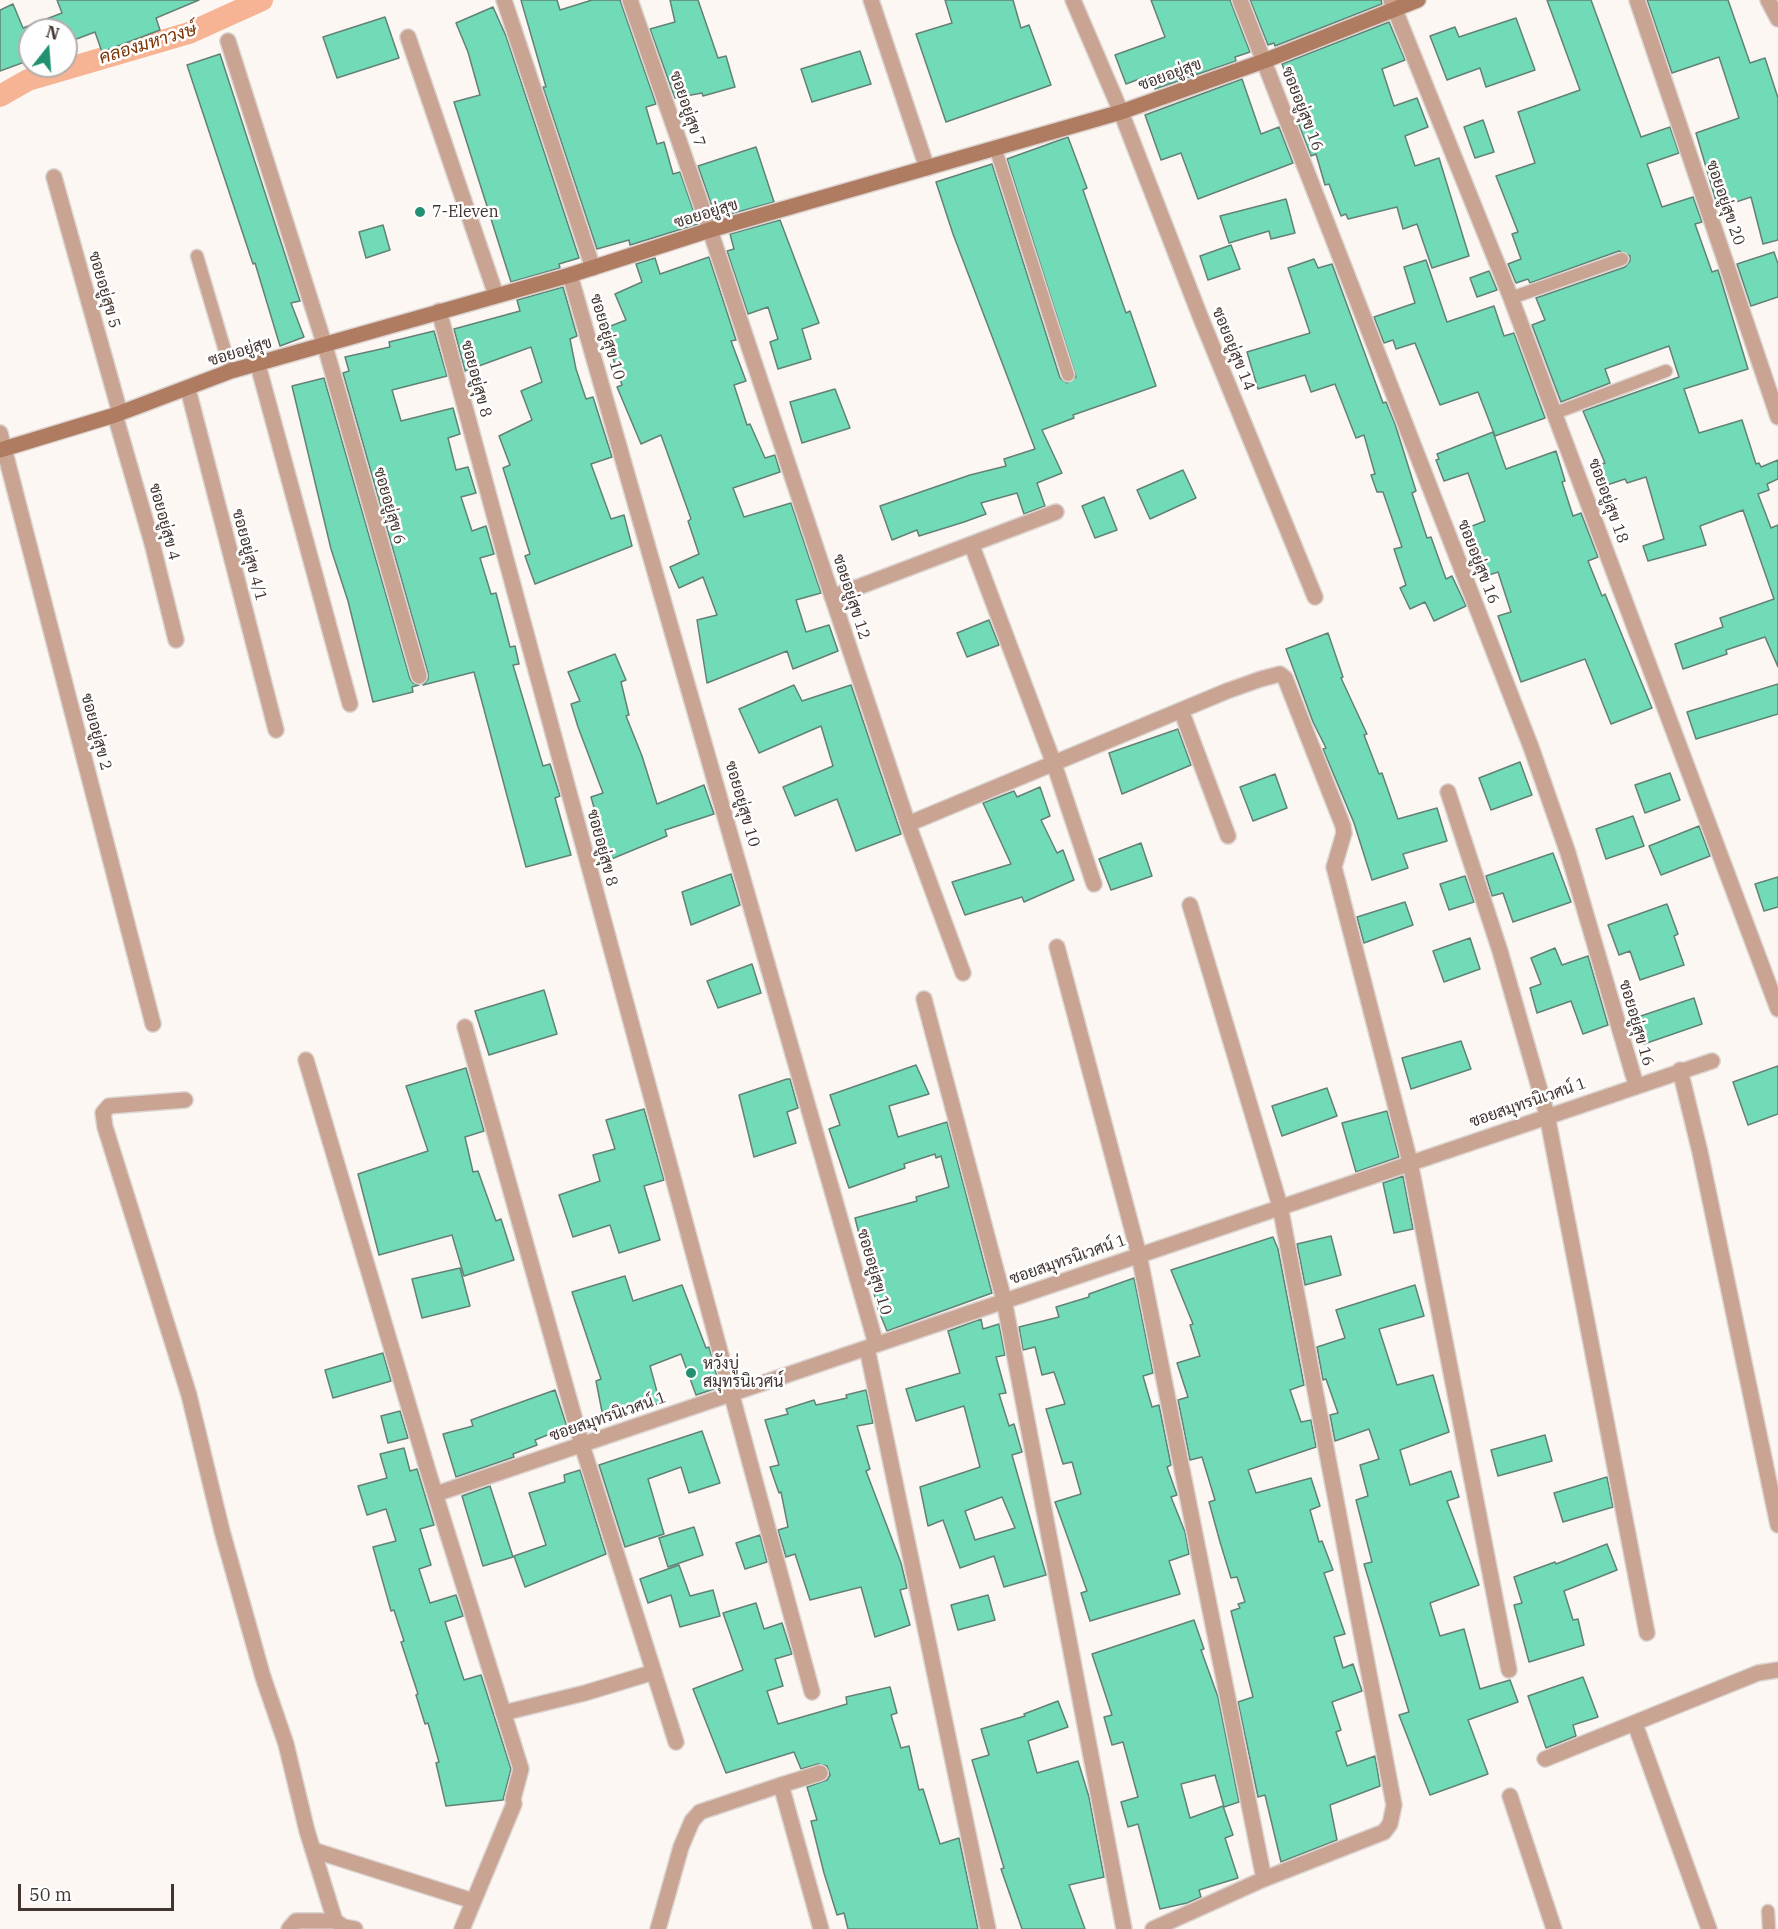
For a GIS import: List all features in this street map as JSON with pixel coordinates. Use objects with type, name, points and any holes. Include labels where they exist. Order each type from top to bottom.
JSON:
[{"type":"street","points":[[504,0],[592,268]]},
{"type":"street","name":"ซอยอยู่สุข 7","points":[[630,0],[710,230]]},
{"type":"street","points":[[871,0],[927,168]]},
{"type":"street","name":"ซอยอยู่สุข 14","points":[[1073,0],[1121,112],[1200,316],[1315,597]]},
{"type":"street","name":"ซอยอยู่สุข 16","points":[[1240,0],[1531,747],[1568,853],[1636,1085]]},
{"type":"street","name":"ซอยอยู่สุข","points":[[2,450],[117,414],[231,371],[570,275],[710,230],[1121,112],[1264,61],[1392,5],[1418,0]]},
{"type":"street","name":"ซอยอยู่สุข 20","points":[[1637,0],[1778,417]]},
{"type":"street","points":[[1768,0],[1778,19]]},
{"type":"street","name":"ซอยอยู่สุข 18","points":[[1392,5],[1511,298],[1778,1009]]},
{"type":"street","points":[[408,38],[496,295]]},
{"type":"street","name":"ซอยอยู่สุข 6","points":[[228,41],[325,346],[419,676]]},
{"type":"street","name":"ซอยอยู่สุข 5","points":[[54,177],[117,414]]},
{"type":"street","name":"ซอยอยู่สุข 12","points":[[710,230],[908,824],[963,973]]},
{"type":"street","name":"ซอยอยู่สุข 10","points":[[570,275],[871,1346],[988,1929]]},
{"type":"street","name":"ซอยอยู่สุข 8","points":[[439,311],[812,1692]]},
{"type":"street","points":[[258,365],[350,704]]},
{"type":"street","name":"ซอยอยู่สุข 4/1","points":[[188,389],[276,730]]},
{"type":"street","name":"ซอยอยู่สุข 4","points":[[117,414],[176,640]]},
{"type":"street","name":"ซอยอยู่สุข 2","points":[[0,433],[2,450],[153,1024]]},
{"type":"street","points":[[832,597],[972,546],[1056,512]]},
{"type":"street","points":[[972,546],[1054,764],[1094,884]]},
{"type":"street","points":[[908,824],[1250,683],[1280,674],[1285,678],[1343,826],[1344,833],[1334,867],[1410,1162],[1509,1670]]},
{"type":"street","points":[[1181,710],[1228,836]]},
{"type":"street","points":[[1448,792],[1500,951],[1547,1115],[1647,1633]]},
{"type":"street","points":[[1153,1929],[1264,1879],[1384,1832],[1390,1824],[1394,1805],[1280,1206],[1190,905]]},
{"type":"street","points":[[1057,947],[1139,1255],[1264,1879]]},
{"type":"street","points":[[924,999],[1004,1300],[1124,1929]]},
{"type":"street","points":[[465,1027],[582,1445],[676,1742]]},
{"type":"street","points":[[306,1060],[521,1769],[513,1799],[514,1804],[462,1929]]},
{"type":"street","name":"ซอยสมุทรนิเวศน์ 1","points":[[436,1494],[1712,1060]]},
{"type":"street","points":[[1680,1070],[1701,1152],[1778,1525]]},
{"type":"street","points":[[184,1100],[109,1106],[103,1113],[189,1395],[222,1532],[263,1677],[286,1744],[313,1850],[335,1921]]},
{"type":"street","points":[[1545,1759],[1758,1673],[1778,1670]]},
{"type":"street","points":[[503,1713],[585,1693],[654,1672]]},
{"type":"street","points":[[1635,1724],[1709,1929]]},
{"type":"street","points":[[658,1929],[681,1847],[692,1821],[700,1812],[820,1773]]},
{"type":"street","points":[[781,1785],[821,1929]]},
{"type":"street","points":[[1510,1796],[1554,1929]]},
{"type":"street","points":[[313,1850],[474,1901]]},
{"type":"street","points":[[289,1929],[296,1922],[335,1921],[344,1927],[355,1929]]},
{"type":"lane","points":[[995,147],[1068,375]]},
{"type":"lane","points":[[196,256],[231,371]]},
{"type":"lane","points":[[1511,298],[1622,259]]},
{"type":"lane","points":[[1555,413],[1666,371]]},
{"type":"lane","points":[[1768,1911],[1769,1929]]},
{"type":"building","points":[[57,0],[199,0],[156,18],[160,30],[102,52],[95,32],[78,38],[78,18],[49,18],[62,13]]},
{"type":"building","points":[[521,0],[557,0],[560,10],[592,0],[620,0],[656,104],[646,107],[657,144],[664,142],[673,174],[680,172],[698,224],[630,245],[629,240],[597,249],[543,87],[546,87]]},
{"type":"building","points":[[670,0],[698,0],[718,58],[726,56],[735,87],[703,96],[702,93],[675,98],[650,29],[675,22]]},
{"type":"building","points":[[945,0],[1013,0],[1021,28],[1029,25],[1051,85],[946,122],[916,34],[952,23]]},
{"type":"building","points":[[1151,0],[1230,0],[1250,52],[1235,57],[1236,61],[1155,89],[1150,75],[1126,84],[1115,55],[1165,37]]},
{"type":"building","points":[[1250,0],[1381,0],[1382,4],[1275,46],[1274,43],[1268,45]]},
{"type":"building","points":[[1547,0],[1591,0],[1641,137],[1670,127],[1679,153],[1647,164],[1662,207],[1693,197],[1702,222],[1695,224],[1712,272],[1718,270],[1748,369],[1684,389],[1699,433],[1742,420],[1756,464],[1759,463],[1761,467],[1778,460],[1778,479],[1767,484],[1769,490],[1758,494],[1771,528],[1778,525],[1778,667],[1765,637],[1726,650],[1727,654],[1683,669],[1675,644],[1723,627],[1720,618],[1774,599],[1743,510],[1700,526],[1706,545],[1648,561],[1643,546],[1664,539],[1646,477],[1627,483],[1625,479],[1601,487],[1594,466],[1605,463],[1583,411],[1679,377],[1669,346],[1605,369],[1610,383],[1561,402],[1532,325],[1545,320],[1536,298],[1625,267],[1630,261],[1630,256],[1619,251],[1530,283],[1528,279],[1516,283],[1508,264],[1521,259],[1512,234],[1518,232],[1496,176],[1535,163],[1518,112],[1580,90]]},
{"type":"building","points":[[1647,0],[1728,0],[1750,63],[1765,58],[1778,98],[1778,240],[1763,244],[1751,197],[1718,208],[1696,133],[1739,118],[1719,57],[1672,73]]},
{"type":"building","points":[[13,4],[19,18],[18,64],[0,71],[0,10]]},
{"type":"building","points":[[493,7],[506,36],[579,258],[559,264],[560,268],[511,282],[454,102],[480,95],[468,52],[456,23]]},
{"type":"building","points":[[385,17],[399,58],[337,78],[323,37]]},
{"type":"building","points":[[1516,18],[1535,70],[1486,87],[1480,68],[1447,80],[1430,36],[1455,27],[1459,37]]},
{"type":"building","points":[[1389,22],[1405,60],[1382,69],[1394,106],[1417,98],[1428,127],[1405,136],[1415,166],[1439,158],[1469,256],[1432,268],[1417,224],[1403,229],[1397,207],[1348,219],[1346,214],[1341,216],[1329,184],[1325,185],[1316,154],[1311,156],[1297,120],[1303,118],[1282,64]]},
{"type":"building","points":[[860,51],[871,84],[812,102],[801,69]]},
{"type":"building","points":[[220,54],[300,301],[291,303],[304,337],[280,346],[255,263],[253,264],[187,65]]},
{"type":"building","points":[[1242,79],[1261,134],[1279,127],[1293,163],[1198,199],[1181,153],[1161,160],[1145,115]]},
{"type":"building","points":[[1483,120],[1494,152],[1475,158],[1464,127]]},
{"type":"building","points":[[1068,137],[1087,188],[1083,190],[1126,313],[1130,311],[1156,386],[1073,415],[1074,418],[1042,430],[1062,473],[1037,483],[1045,506],[1024,514],[1017,493],[981,503],[986,514],[919,536],[917,530],[892,540],[880,506],[970,475],[1006,466],[1004,459],[1035,449],[953,234],[936,182],[992,164],[1060,378],[1067,383],[1076,377],[1007,159]]},
{"type":"building","points":[[756,147],[774,202],[716,218],[698,166]]},
{"type":"building","points":[[1286,199],[1295,233],[1271,239],[1269,231],[1229,243],[1220,216]]},
{"type":"building","points":[[780,220],[819,323],[802,329],[811,359],[778,369],[770,342],[778,339],[768,307],[748,314],[727,251],[734,249],[730,234]]},
{"type":"building","points":[[383,225],[390,250],[366,258],[359,232]]},
{"type":"building","points":[[1231,245],[1240,269],[1208,280],[1200,256]]},
{"type":"building","points":[[1774,252],[1778,264],[1778,297],[1751,306],[1737,264]]},
{"type":"building","points":[[709,257],[736,340],[731,341],[746,381],[734,385],[747,425],[750,424],[765,458],[775,455],[780,472],[733,488],[744,517],[791,503],[821,593],[796,600],[806,632],[829,625],[838,651],[793,669],[787,651],[707,683],[697,620],[717,615],[703,577],[679,588],[670,567],[699,554],[688,521],[691,519],[661,435],[641,444],[617,387],[622,385],[603,329],[626,320],[615,294],[642,282],[636,264],[655,258],[660,274]]},
{"type":"building","points":[[1314,259],[1318,268],[1332,264],[1383,403],[1386,402],[1395,424],[1416,491],[1412,493],[1427,538],[1431,537],[1446,579],[1452,576],[1466,606],[1434,621],[1425,602],[1410,609],[1400,588],[1406,585],[1394,549],[1402,547],[1383,492],[1377,492],[1371,475],[1375,474],[1364,435],[1356,438],[1335,384],[1311,392],[1305,375],[1258,389],[1247,352],[1310,333],[1288,268]]},
{"type":"building","points":[[1426,260],[1447,322],[1494,306],[1504,336],[1514,333],[1545,418],[1495,436],[1478,392],[1440,405],[1415,343],[1396,349],[1393,340],[1384,343],[1374,317],[1415,303],[1404,267]]},
{"type":"building","points":[[1489,271],[1497,290],[1477,297],[1470,278]]},
{"type":"building","points":[[563,287],[577,336],[570,339],[576,369],[586,399],[593,397],[612,457],[591,464],[611,519],[624,515],[632,546],[535,584],[525,556],[530,554],[503,468],[510,465],[499,436],[532,420],[521,391],[542,382],[531,347],[465,371],[454,329],[520,311],[517,300]]},
{"type":"building","points":[[434,331],[447,376],[392,390],[401,421],[453,408],[460,434],[448,438],[456,470],[468,467],[476,493],[461,497],[472,531],[486,526],[494,554],[480,558],[491,594],[496,593],[510,647],[515,646],[519,664],[513,665],[543,766],[550,764],[560,796],[555,798],[571,855],[526,867],[474,672],[423,685],[428,679],[428,673],[343,373],[349,371],[345,357],[390,347],[389,342]]},
{"type":"building","points":[[324,378],[410,679],[419,685],[412,687],[413,692],[373,702],[348,601],[331,549],[292,386]]},
{"type":"building","points":[[835,389],[850,428],[802,443],[790,402]]},
{"type":"building","points":[[1493,432],[1506,469],[1556,451],[1565,481],[1562,482],[1573,516],[1581,513],[1598,557],[1588,561],[1602,596],[1605,594],[1652,708],[1611,724],[1585,659],[1521,682],[1498,616],[1511,612],[1498,572],[1480,578],[1462,530],[1485,521],[1468,473],[1444,481],[1436,460],[1439,459],[1437,454]]},
{"type":"building","points":[[1183,470],[1196,498],[1150,519],[1137,490]]},
{"type":"building","points":[[1104,497],[1117,530],[1095,538],[1082,506]]},
{"type":"building","points":[[989,620],[999,645],[967,657],[957,633]]},
{"type":"building","points":[[1328,633],[1343,677],[1341,678],[1367,734],[1364,735],[1379,774],[1382,773],[1398,819],[1437,808],[1447,841],[1403,854],[1408,868],[1372,880],[1354,823],[1323,749],[1326,748],[1313,722],[1286,649]]},
{"type":"building","points":[[615,654],[626,680],[621,682],[629,715],[626,716],[642,756],[657,804],[704,785],[714,814],[665,830],[667,836],[609,860],[591,797],[603,793],[571,704],[580,701],[568,672]]},
{"type":"building","points":[[1778,684],[1778,714],[1696,739],[1687,712]]},
{"type":"building","points":[[794,685],[802,701],[851,685],[901,834],[856,851],[837,799],[795,816],[783,787],[833,766],[821,726],[759,753],[739,709]]},
{"type":"building","points":[[1178,729],[1191,765],[1122,794],[1109,753]]},
{"type":"building","points":[[1520,762],[1532,795],[1491,810],[1479,778]]},
{"type":"building","points":[[1670,773],[1680,800],[1645,813],[1635,785]]},
{"type":"building","points":[[1275,774],[1287,808],[1253,821],[1240,787]]},
{"type":"building","points":[[1040,787],[1050,816],[1041,820],[1057,853],[1063,850],[1074,880],[1024,902],[1022,897],[965,915],[952,882],[1011,864],[983,803],[1014,791],[1017,797]]},
{"type":"building","points":[[1633,816],[1644,846],[1606,859],[1596,829]]},
{"type":"building","points":[[1699,826],[1710,856],[1661,875],[1649,846]]},
{"type":"building","points":[[1141,843],[1152,876],[1111,890],[1099,859]]},
{"type":"building","points":[[1553,853],[1571,902],[1513,922],[1503,893],[1492,896],[1486,876]]},
{"type":"building","points":[[731,874],[740,905],[691,925],[682,892]]},
{"type":"building","points":[[1465,876],[1474,902],[1449,910],[1440,884]]},
{"type":"building","points":[[1778,877],[1778,907],[1764,911],[1755,884]]},
{"type":"building","points":[[1405,902],[1413,925],[1364,943],[1357,917]]},
{"type":"building","points":[[1667,904],[1678,934],[1674,936],[1684,965],[1640,980],[1630,951],[1619,955],[1608,925]]},
{"type":"building","points":[[1470,938],[1480,969],[1444,982],[1433,951]]},
{"type":"building","points":[[1555,948],[1562,965],[1588,956],[1608,1025],[1583,1034],[1571,1001],[1537,1013],[1530,988],[1541,984],[1531,958]]},
{"type":"building","points":[[752,964],[761,993],[718,1008],[707,981]]},
{"type":"building","points":[[544,990],[557,1034],[489,1055],[475,1011]]},
{"type":"building","points":[[1694,998],[1702,1024],[1644,1044],[1635,1018]]},
{"type":"building","points":[[1461,1041],[1471,1069],[1411,1089],[1402,1058]]},
{"type":"building","points":[[916,1065],[929,1094],[889,1106],[898,1137],[947,1122],[992,1293],[887,1331],[878,1309],[855,1218],[917,1201],[916,1197],[949,1187],[941,1156],[936,1158],[935,1154],[904,1164],[905,1168],[849,1188],[829,1129],[840,1125],[830,1095]]},
{"type":"building","points":[[1778,1066],[1778,1114],[1748,1125],[1733,1082]]},
{"type":"building","points":[[466,1068],[484,1131],[465,1137],[473,1172],[478,1171],[496,1221],[501,1219],[514,1260],[464,1276],[452,1235],[379,1255],[358,1174],[428,1151],[406,1086]]},
{"type":"building","points":[[790,1079],[798,1108],[787,1112],[796,1143],[754,1157],[739,1095]]},
{"type":"building","points":[[1327,1088],[1337,1116],[1282,1136],[1272,1106]]},
{"type":"building","points":[[644,1109],[664,1180],[644,1186],[660,1240],[619,1253],[610,1225],[573,1237],[559,1195],[600,1181],[593,1155],[615,1149],[606,1120]]},
{"type":"building","points":[[1387,1111],[1399,1157],[1356,1172],[1342,1123]]},
{"type":"building","points":[[1403,1176],[1413,1229],[1394,1233],[1383,1183]]},
{"type":"building","points":[[1331,1236],[1341,1275],[1305,1285],[1297,1244]]},
{"type":"building","points":[[1273,1237],[1278,1249],[1304,1385],[1290,1390],[1301,1422],[1311,1420],[1316,1447],[1248,1470],[1256,1493],[1311,1478],[1320,1506],[1310,1510],[1319,1542],[1322,1541],[1333,1570],[1324,1573],[1345,1634],[1334,1637],[1343,1668],[1353,1664],[1362,1691],[1332,1702],[1341,1730],[1336,1732],[1347,1766],[1375,1756],[1380,1786],[1330,1805],[1337,1840],[1281,1862],[1265,1795],[1258,1797],[1238,1702],[1253,1697],[1231,1611],[1240,1608],[1238,1604],[1245,1602],[1237,1577],[1231,1578],[1220,1542],[1209,1502],[1215,1500],[1202,1457],[1190,1460],[1178,1400],[1188,1397],[1177,1363],[1200,1356],[1190,1325],[1193,1324],[1171,1270]]},
{"type":"building","points":[[460,1268],[470,1306],[422,1318],[412,1279]]},
{"type":"building","points":[[625,1276],[633,1301],[682,1285],[706,1348],[709,1347],[720,1387],[696,1395],[681,1354],[650,1366],[660,1403],[604,1422],[596,1381],[601,1379],[572,1292]]},
{"type":"building","points":[[1134,1278],[1153,1373],[1143,1376],[1152,1407],[1159,1405],[1171,1465],[1167,1467],[1177,1495],[1171,1497],[1185,1532],[1189,1554],[1169,1561],[1180,1594],[1090,1621],[1081,1593],[1087,1591],[1055,1502],[1081,1494],[1072,1462],[1063,1464],[1046,1409],[1065,1404],[1054,1372],[1042,1375],[1035,1347],[1023,1350],[1019,1327],[1059,1317],[1056,1307],[1089,1297],[1089,1294]]},
{"type":"building","points":[[1415,1285],[1424,1316],[1379,1329],[1397,1385],[1433,1375],[1449,1432],[1400,1450],[1410,1485],[1451,1471],[1459,1497],[1447,1501],[1479,1585],[1430,1603],[1440,1636],[1464,1629],[1480,1689],[1510,1680],[1518,1702],[1468,1720],[1488,1774],[1430,1795],[1399,1715],[1409,1712],[1364,1564],[1372,1562],[1356,1500],[1368,1496],[1360,1465],[1379,1459],[1369,1429],[1335,1441],[1330,1415],[1338,1413],[1326,1379],[1323,1380],[1317,1347],[1345,1338],[1336,1310]]},
{"type":"building","points":[[981,1319],[983,1329],[999,1324],[1005,1355],[996,1357],[1006,1393],[999,1394],[1009,1426],[1014,1424],[1022,1452],[1012,1455],[1046,1575],[1004,1587],[994,1556],[960,1568],[943,1520],[928,1526],[920,1487],[980,1467],[964,1406],[916,1421],[906,1389],[960,1373],[948,1331]],"holes":[[[1002,1497],[1015,1528],[975,1540],[965,1511]]]},
{"type":"building","points":[[383,1353],[391,1381],[333,1398],[325,1370]]},
{"type":"building","points":[[555,1390],[567,1427],[535,1440],[537,1445],[513,1454],[514,1457],[456,1477],[443,1434],[473,1426],[471,1420]]},
{"type":"building","points":[[866,1390],[873,1423],[857,1426],[870,1469],[866,1471],[901,1563],[907,1588],[900,1590],[910,1625],[875,1637],[861,1587],[810,1600],[795,1554],[786,1557],[778,1530],[788,1527],[781,1492],[779,1493],[770,1467],[779,1465],[765,1420],[788,1414],[786,1409],[814,1400],[816,1405],[847,1398],[846,1395]]},
{"type":"building","points":[[400,1411],[408,1438],[388,1443],[381,1416]]},
{"type":"building","points":[[702,1431],[720,1483],[689,1493],[681,1467],[648,1479],[664,1534],[625,1547],[599,1465]]},
{"type":"building","points":[[1545,1435],[1552,1461],[1498,1476],[1491,1450]]},
{"type":"building","points":[[404,1448],[410,1471],[417,1469],[434,1525],[420,1529],[431,1565],[419,1569],[430,1603],[456,1595],[463,1616],[445,1622],[464,1680],[481,1675],[511,1769],[503,1800],[446,1806],[436,1763],[439,1762],[428,1723],[425,1724],[416,1695],[418,1694],[401,1642],[404,1641],[394,1610],[391,1611],[373,1547],[396,1541],[386,1509],[367,1515],[358,1486],[387,1478],[380,1454]]},
{"type":"building","points":[[580,1470],[606,1554],[525,1587],[514,1556],[546,1545],[529,1493],[565,1482],[564,1475]]},
{"type":"building","points":[[1607,1477],[1613,1507],[1563,1522],[1554,1493]]},
{"type":"building","points":[[490,1486],[513,1557],[483,1566],[462,1496]]},
{"type":"building","points":[[694,1527],[703,1555],[668,1567],[659,1538]]},
{"type":"building","points":[[760,1535],[767,1562],[745,1569],[736,1543]]},
{"type":"building","points":[[1607,1544],[1617,1570],[1564,1591],[1573,1620],[1578,1619],[1584,1645],[1529,1662],[1514,1605],[1522,1603],[1514,1577]]},
{"type":"building","points":[[679,1565],[690,1596],[713,1590],[720,1616],[680,1627],[671,1595],[648,1603],[640,1579]]},
{"type":"building","points":[[988,1595],[995,1620],[958,1630],[951,1605]]},
{"type":"building","points":[[756,1603],[764,1629],[782,1623],[792,1654],[775,1659],[783,1686],[767,1691],[778,1724],[847,1704],[846,1697],[890,1687],[897,1713],[891,1715],[901,1748],[909,1746],[919,1790],[923,1789],[940,1844],[959,1838],[978,1929],[848,1929],[844,1913],[837,1915],[811,1821],[817,1820],[807,1787],[827,1780],[830,1775],[827,1766],[818,1764],[801,1769],[794,1752],[726,1773],[693,1689],[743,1670],[723,1613]]},
{"type":"building","points":[[1194,1620],[1204,1649],[1201,1650],[1218,1697],[1239,1802],[1224,1807],[1215,1775],[1181,1784],[1190,1818],[1223,1806],[1233,1835],[1225,1838],[1238,1878],[1199,1890],[1201,1897],[1187,1903],[1160,1909],[1138,1824],[1128,1827],[1121,1802],[1138,1797],[1123,1742],[1112,1745],[1104,1717],[1112,1715],[1092,1654]]},
{"type":"building","points":[[1583,1677],[1598,1717],[1573,1725],[1576,1736],[1546,1748],[1528,1696]]},
{"type":"building","points":[[1058,1701],[1068,1727],[1028,1741],[1037,1773],[1078,1761],[1089,1797],[1104,1877],[1069,1885],[1085,1929],[1022,1929],[1001,1869],[1004,1868],[972,1760],[989,1755],[981,1729],[1025,1716],[1024,1714]]},
{"type":"waterway","name":"คลองมหาวงษ์","points":[[0,96],[28,80],[189,33],[262,0]]},
{"type":"place","name":"7-Eleven","points":[[420,212]]},
{"type":"place","name":"หวังบู่ สมุทรนิเวศน์","points":[[691,1373]]}]
